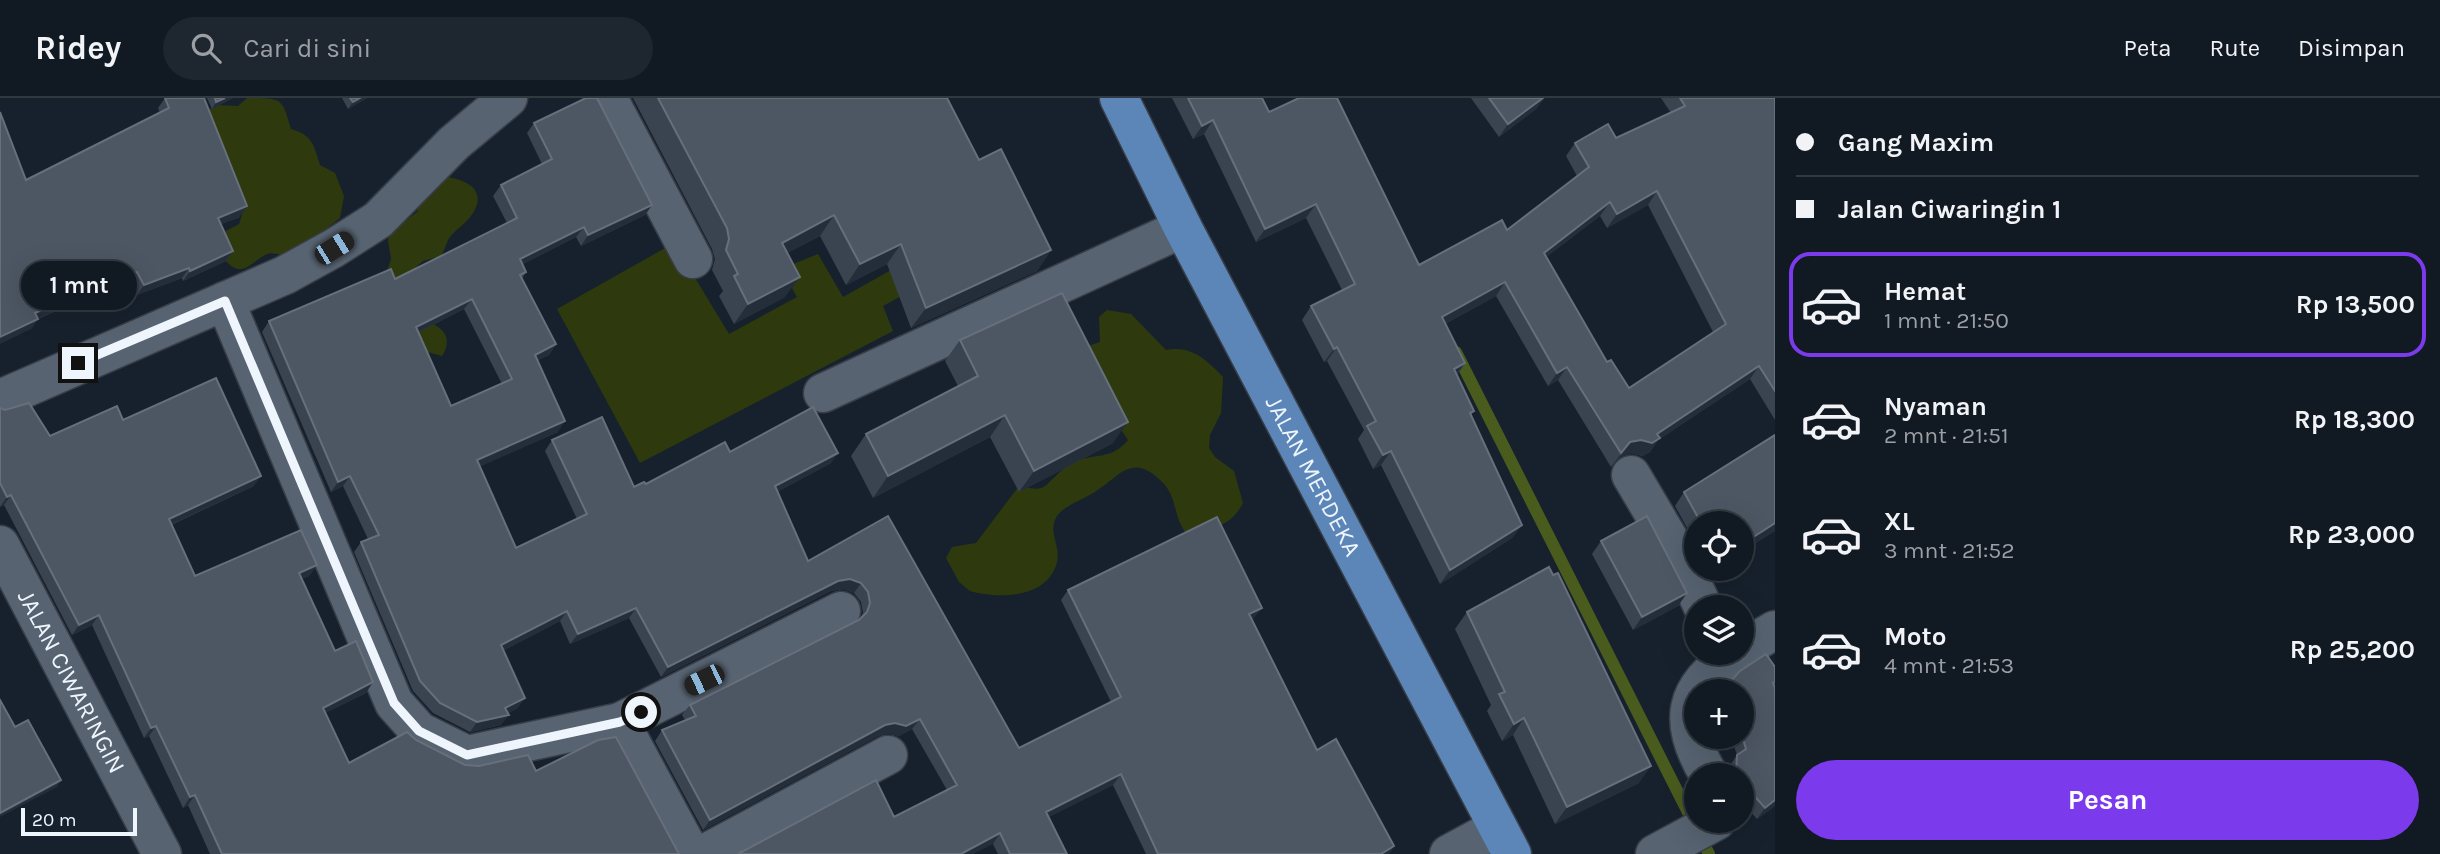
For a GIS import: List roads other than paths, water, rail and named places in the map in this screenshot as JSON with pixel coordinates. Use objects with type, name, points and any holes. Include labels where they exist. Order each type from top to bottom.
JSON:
[{"type":"main road","name":"JALAN MERDEKA","points":[[1119,98],[1183,229],[1505,841]]},
{"type":"street","points":[[0,399],[285,275],[378,220],[454,143],[508,98]]},
{"type":"street","points":[[608,98],[693,259]]},
{"type":"street","points":[[823,393],[1183,229]]},
{"type":"street","points":[[225,301],[394,703],[419,731],[467,755],[620,722],[841,611]]},
{"type":"street","points":[[1631,475],[1680,558],[1697,595]]},
{"type":"street","name":"JALAN CIWARINGIN","points":[[0,545],[162,854]]},
{"type":"street","points":[[1754,642],[1775,630]]},
{"type":"street","points":[[1703,763],[1689,737],[1688,722],[1695,690],[1721,665]]},
{"type":"street","points":[[620,722],[691,854]]},
{"type":"street","points":[[704,854],[888,755]]},
{"type":"street","points":[[1662,851],[1694,833]]},
{"type":"street","points":[[1449,854],[1505,841]]},
{"type":"waterway","points":[[1456,352],[1709,854]]}]
